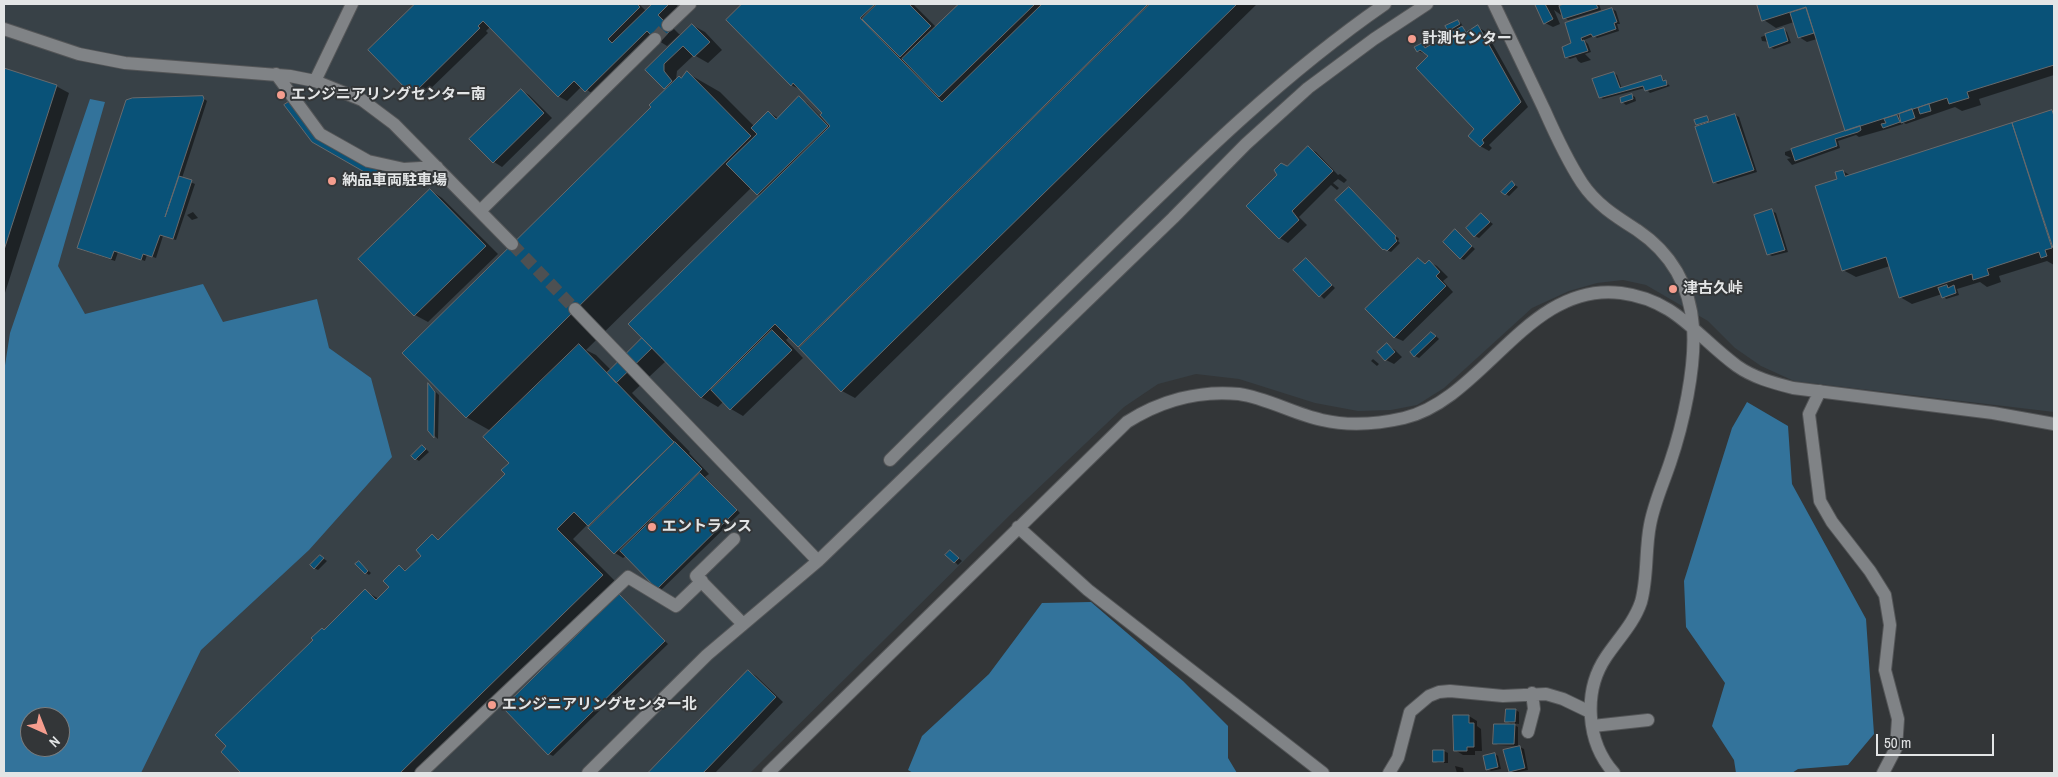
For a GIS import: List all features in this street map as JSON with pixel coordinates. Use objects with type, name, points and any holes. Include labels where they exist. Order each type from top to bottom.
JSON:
[{"type":"street","points":[[315,81],[352,4]]},
{"type":"street","points":[[668,25],[690,4]]},
{"type":"street","points":[[890,460],[1255,106],[1315,55],[1385,4]]},
{"type":"street","points":[[588,773],[707,655],[818,561],[1228,162],[1308,88],[1374,38],[1427,4]]},
{"type":"street","points":[[1494,4],[1581,182],[1596,202],[1655,244],[1671,261],[1685,288],[1689,301],[1693,328],[1687,398],[1671,461],[1655,504],[1650,527],[1641,602],[1633,619],[1598,670],[1590,701],[1590,712],[1597,748],[1606,765],[1614,773]]},
{"type":"street","points":[[4,29],[79,54],[125,62],[276,74],[315,81],[362,100],[394,124],[512,244]]},
{"type":"street","points":[[480,211],[654,38]]},
{"type":"street","points":[[276,74],[320,134],[368,161],[404,169],[437,167]]},
{"type":"street","points":[[1212,146],[1228,162]]},
{"type":"street","points":[[768,773],[1127,422],[1159,405],[1176,400],[1206,394],[1240,394],[1321,420],[1359,424],[1406,418],[1441,400],[1459,387],[1532,322],[1550,309],[1587,295],[1620,293],[1646,299],[1673,310],[1739,367],[1756,376],[1793,388],[1993,413],[2054,424]]},
{"type":"street","points":[[575,309],[818,561]]},
{"type":"street","points":[[1820,391],[1809,414],[1820,501],[1832,522],[1870,571],[1885,595],[1889,618],[1890,625],[1885,670],[1898,718],[1896,748],[1883,773]]},
{"type":"street","points":[[1018,527],[1088,590],[1323,773]]},
{"type":"street","points":[[734,539],[696,576],[744,624]]},
{"type":"street","points":[[421,773],[628,577],[676,606],[702,581]]},
{"type":"street","points":[[1389,773],[1398,758],[1410,712],[1429,696],[1439,692],[1450,691],[1504,696],[1546,694],[1563,699],[1590,712]]},
{"type":"street","points":[[1528,732],[1534,709],[1532,694]]},
{"type":"street","points":[[1593,726],[1648,720]]},
{"type":"shaded area","points":[[4,4],[2054,4],[2054,412],[1794,381],[1761,366],[1735,348],[1708,321],[1646,285],[1623,280],[1597,283],[1569,291],[1532,308],[1444,388],[1417,405],[1391,410],[1358,411],[1315,403],[1239,379],[1196,374],[1158,384],[1124,407],[1011,514],[750,773],[4,773]]},
{"type":"shaded area","points":[[90,99],[105,102],[58,266],[85,314],[203,284],[223,322],[317,299],[329,348],[371,378],[392,457],[309,550],[201,650],[141,773],[4,773],[4,372],[10,333]]},
{"type":"shaded area","points":[[1747,402],[1788,426],[1792,484],[1866,619],[1874,734],[1848,765],[1798,769],[1792,773],[1736,773],[1734,760],[1712,726],[1725,683],[1686,627],[1684,581],[1732,428]]},
{"type":"shaded area","points":[[1091,602],[1183,681],[1228,726],[1228,758],[1237,773],[913,773],[908,770],[922,736],[989,674],[1042,603]]},
{"type":"building","points":[[415,4],[637,4],[640,7],[608,39],[612,43],[652,4],[669,4],[658,15],[672,29],[658,42],[647,31],[585,92],[574,81],[558,97],[483,21],[478,26],[480,28],[412,95],[368,50]]},
{"type":"building","points":[[742,4],[875,4],[860,18],[942,102],[1042,4],[1148,4],[798,347],[775,324],[701,398],[628,324],[830,126],[820,115],[822,113],[793,83],[791,86],[726,20]]},
{"type":"building","points":[[877,4],[909,4],[931,26],[900,57],[862,19]]},
{"type":"building","points":[[959,4],[1035,4],[939,97],[902,59]]},
{"type":"building","points":[[1150,4],[1237,4],[841,392],[799,348]]},
{"type":"building","points":[[1535,4],[1545,4],[1553,19],[1544,24]]},
{"type":"building","points":[[1564,4],[1596,4],[1598,8],[1563,19],[1559,6]]},
{"type":"building","points":[[1757,4],[2054,4],[2054,65],[1967,92],[1969,98],[1949,104],[1947,98],[1845,131],[1806,7],[1762,21]]},
{"type":"building","points":[[1612,8],[1617,22],[1614,23],[1616,29],[1593,37],[1591,34],[1581,38],[1582,41],[1584,40],[1588,51],[1565,58],[1562,47],[1571,43],[1565,23]]},
{"type":"building","points":[[1806,8],[1814,33],[1798,38],[1790,13]]},
{"type":"building","points":[[1458,20],[1460,24],[1448,31],[1445,26]]},
{"type":"building","points":[[692,24],[710,42],[694,57],[683,46],[664,64],[664,71],[672,81],[664,89],[645,70]]},
{"type":"building","points":[[1478,25],[1521,102],[1482,140],[1484,143],[1480,147],[1468,136],[1474,129],[1416,68],[1428,56],[1420,50],[1417,52],[1414,47],[1422,43],[1425,48],[1462,26],[1466,32]]},
{"type":"building","points":[[1784,28],[1788,41],[1769,48],[1765,34]]},
{"type":"building","points":[[4,68],[57,85],[4,250]]},
{"type":"building","points":[[687,71],[751,136],[466,418],[402,353],[651,107],[649,105],[679,76],[681,78]]},
{"type":"building","points":[[1614,72],[1620,88],[1661,75],[1663,81],[1666,80],[1667,85],[1645,91],[1643,86],[1599,98],[1592,79]]},
{"type":"building","points":[[521,89],[544,113],[493,163],[469,139]]},
{"type":"building","points":[[1632,94],[1633,99],[1621,103],[1620,98]]},
{"type":"building","points":[[203,96],[204,99],[165,217],[179,176],[192,180],[173,239],[160,235],[152,257],[143,254],[141,260],[114,251],[111,259],[77,248],[126,100],[132,98]]},
{"type":"building","points":[[799,96],[828,126],[757,195],[726,164],[757,134],[751,128],[768,111],[776,119]]},
{"type":"building","points":[[290,101],[318,137],[404,173],[403,180],[366,173],[312,142],[284,105]]},
{"type":"building","points":[[1929,104],[1931,111],[1920,114],[1918,108]]},
{"type":"building","points":[[1912,109],[1915,118],[1901,123],[1899,114]]},
{"type":"building","points":[[2052,110],[2054,116],[2054,248],[2012,123]]},
{"type":"building","points":[[1735,114],[1754,170],[1713,183],[1695,127]]},
{"type":"building","points":[[1897,115],[1900,122],[1883,128],[1881,124],[1886,123],[1884,119]]},
{"type":"building","points":[[1707,116],[1709,121],[1696,125],[1694,120]]},
{"type":"building","points":[[2012,123],[2052,248],[2045,250],[2047,256],[2041,258],[2039,252],[1987,269],[1989,275],[1973,280],[1972,274],[1899,298],[1886,257],[1842,271],[1815,186],[1837,179],[1835,172],[1843,170],[1845,176]]},
{"type":"building","points":[[1860,126],[1861,130],[1858,132],[1835,139],[1837,146],[1795,161],[1791,149]]},
{"type":"building","points":[[1308,146],[1333,171],[1292,211],[1299,220],[1279,239],[1246,206],[1277,175],[1274,170],[1281,163],[1287,166]]},
{"type":"building","points":[[1512,181],[1515,185],[1505,195],[1501,192]]},
{"type":"building","points":[[1349,187],[1396,236],[1397,241],[1387,251],[1383,250],[1335,200]]},
{"type":"building","points":[[430,189],[486,246],[414,316],[358,259]]},
{"type":"building","points":[[1772,209],[1785,250],[1767,255],[1754,215]]},
{"type":"building","points":[[1481,213],[1490,222],[1474,237],[1466,228]]},
{"type":"building","points":[[1455,229],[1472,246],[1460,259],[1443,242]]},
{"type":"building","points":[[1306,258],[1332,285],[1319,297],[1293,270]]},
{"type":"building","points":[[1418,258],[1425,264],[1429,260],[1440,272],[1436,276],[1446,286],[1394,338],[1365,309]]},
{"type":"building","points":[[1947,285],[1948,288],[1954,285],[1956,293],[1942,298],[1938,288]]},
{"type":"building","points":[[772,330],[792,350],[730,410],[711,390]]},
{"type":"building","points":[[1431,332],[1436,336],[1414,357],[1410,352]]},
{"type":"building","points":[[642,338],[652,348],[616,383],[607,373]]},
{"type":"building","points":[[1387,343],[1395,352],[1385,361],[1377,352]]},
{"type":"building","points":[[579,344],[674,442],[588,526],[574,512],[557,529],[603,575],[400,773],[241,773],[221,752],[226,746],[215,735],[313,640],[311,638],[322,628],[324,630],[365,589],[376,600],[389,587],[383,581],[399,565],[405,571],[421,556],[416,550],[432,534],[438,540],[505,474],[501,470],[509,463],[483,437]]},
{"type":"building","points":[[428,383],[435,392],[434,438],[428,431]]},
{"type":"building","points":[[675,442],[702,469],[614,554],[588,528]]},
{"type":"building","points":[[422,445],[426,449],[415,460],[411,456]]},
{"type":"building","points":[[700,473],[737,510],[657,589],[620,551]]},
{"type":"building","points":[[950,550],[959,558],[954,563],[945,555]]},
{"type":"building","points":[[320,555],[324,558],[314,569],[310,565]]},
{"type":"building","points":[[359,561],[368,571],[365,574],[355,564]]},
{"type":"building","points":[[619,594],[665,641],[548,755],[503,708]]},
{"type":"building","points":[[748,670],[776,697],[703,773],[648,773]]},
{"type":"building","points":[[1506,709],[1516,709],[1515,722],[1505,722]]},
{"type":"building","points":[[1453,715],[1469,715],[1469,723],[1474,723],[1474,747],[1467,747],[1467,751],[1454,751]]},
{"type":"building","points":[[1494,724],[1515,724],[1514,744],[1493,744]]},
{"type":"building","points":[[1520,746],[1525,768],[1509,772],[1503,750]]},
{"type":"building","points":[[1433,750],[1444,750],[1444,762],[1433,762]]},
{"type":"building","points":[[1495,753],[1498,767],[1486,770],[1483,756]]},
{"type":"tunnel","points":[[655,39],[668,25]]},
{"type":"tunnel","points":[[512,244],[575,309]]},
{"type":"place","name":"計測センター","points":[[1412,39]]},
{"type":"place","name":"エンジニアリングセンター南","points":[[281,95]]},
{"type":"place","name":"納品車両駐車場","points":[[332,181]]},
{"type":"place","name":"津古久峠","points":[[1673,289]]},
{"type":"place","name":"エントランス","points":[[652,527]]},
{"type":"place","name":"エンジニアリングセンター北","points":[[492,705]]}]
